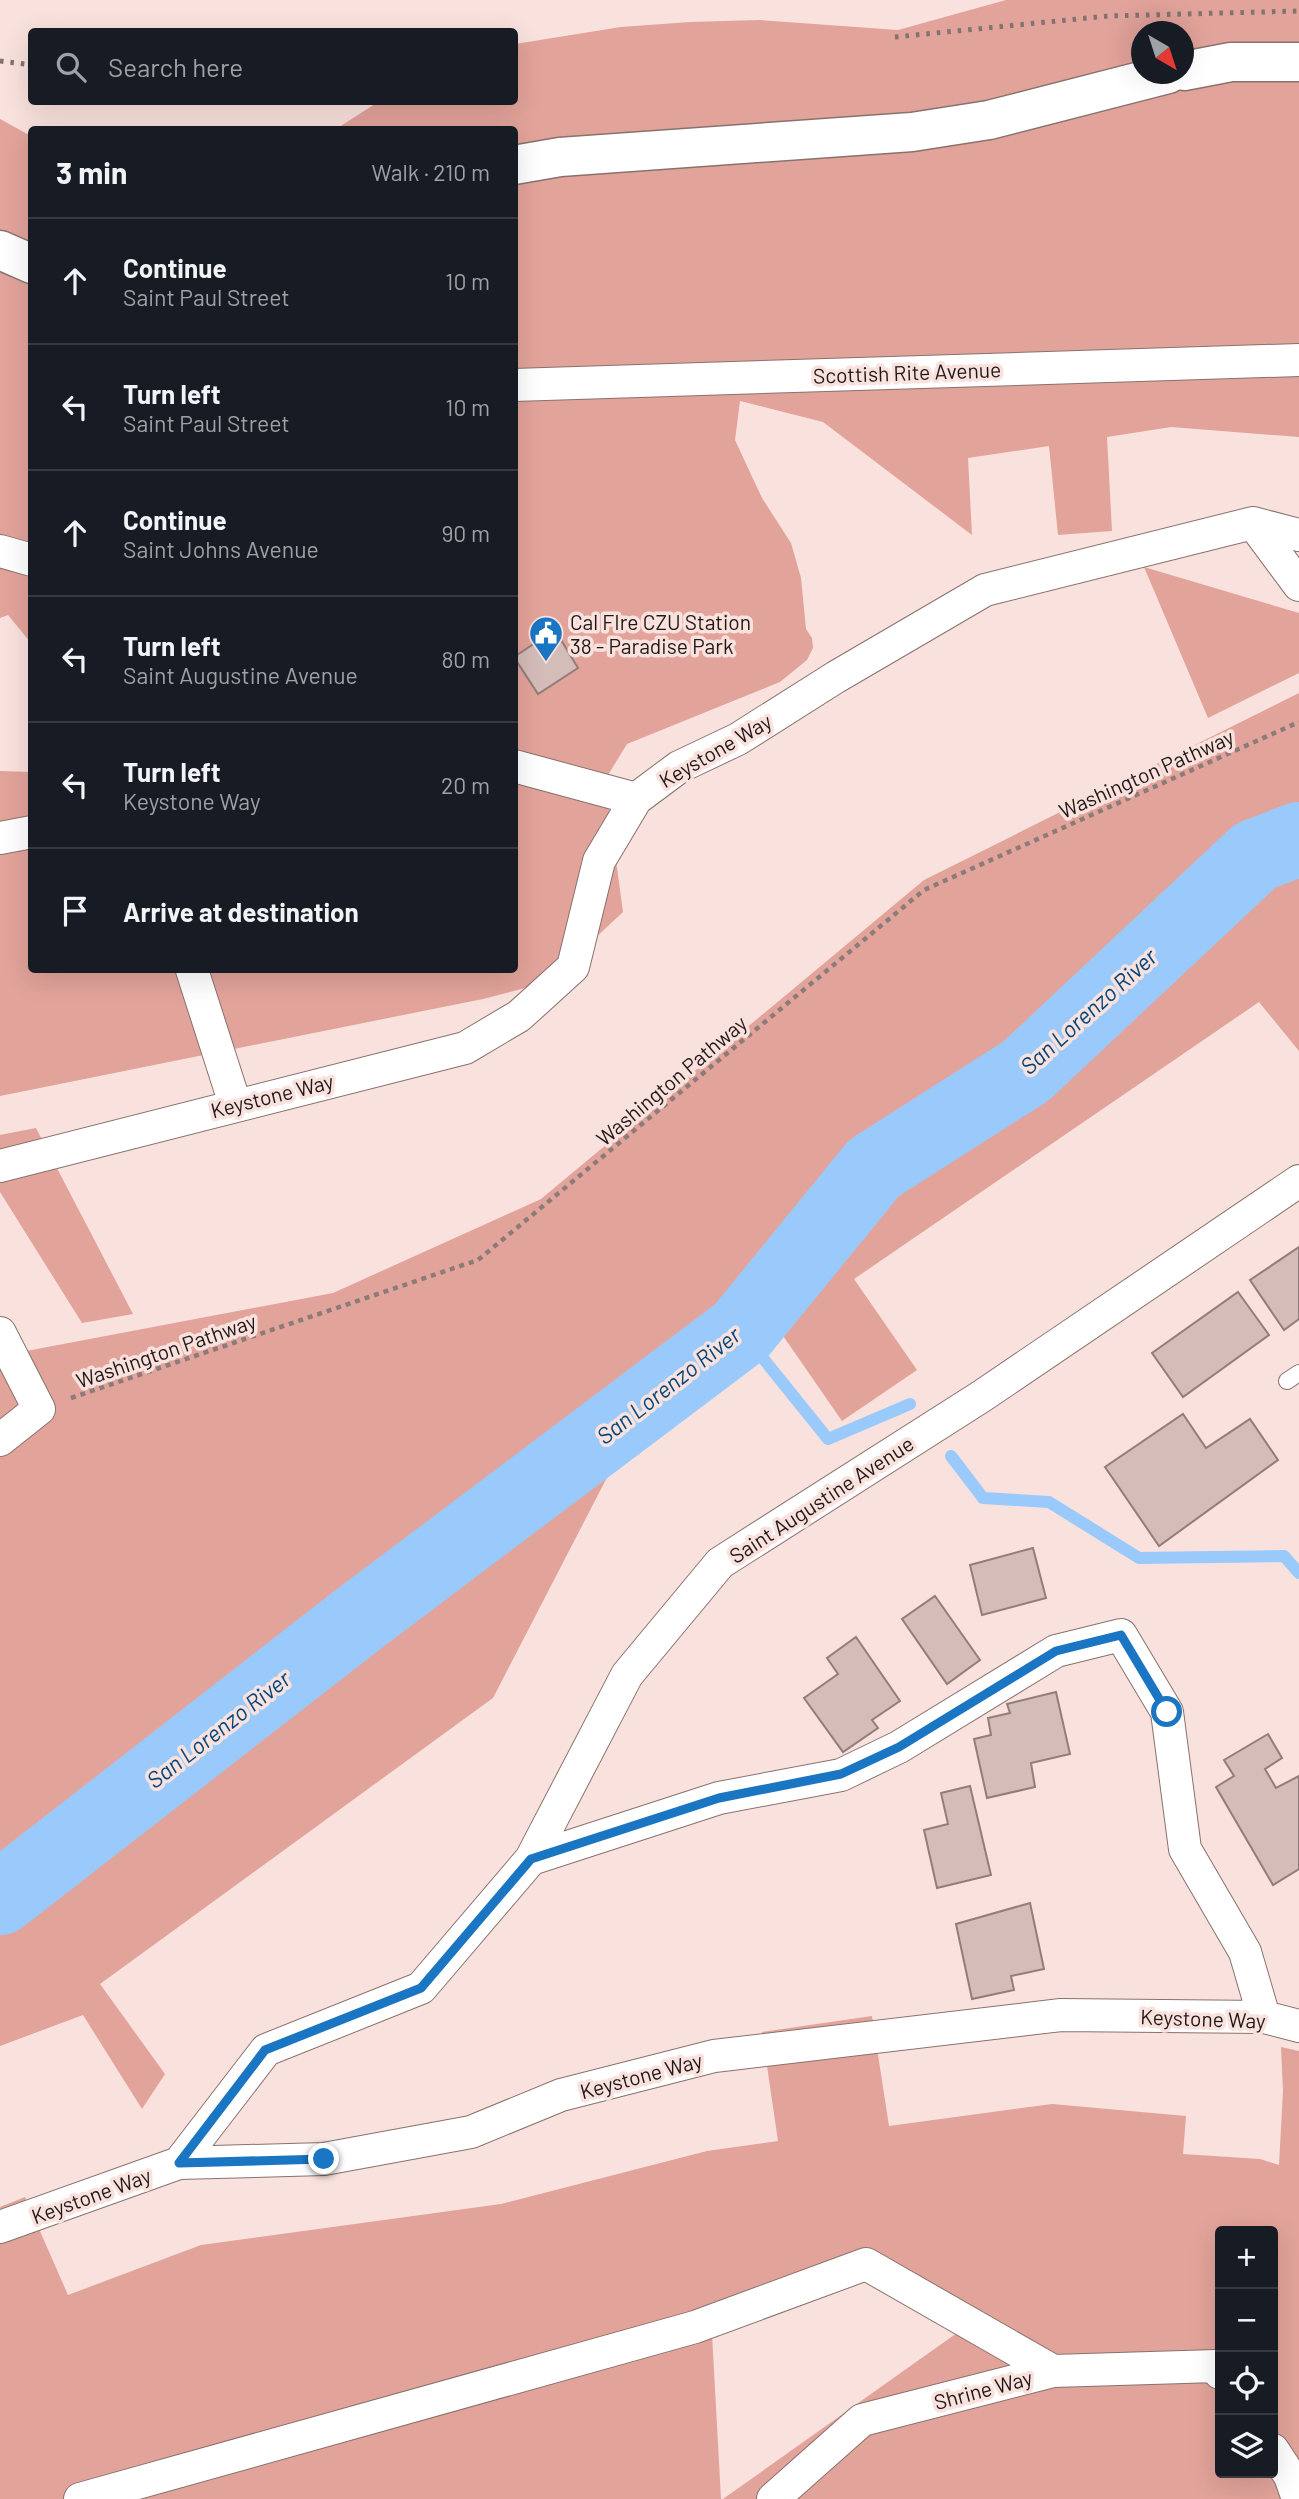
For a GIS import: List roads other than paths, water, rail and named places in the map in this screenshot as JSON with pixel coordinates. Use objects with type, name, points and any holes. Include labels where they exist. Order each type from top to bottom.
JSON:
[{"type":"main road","points":[[1194,69],[1231,62],[1299,61]]},
{"type":"main road","points":[[518,164],[560,157],[912,132],[989,121],[1131,84]]},
{"type":"main road","points":[[0,250],[28,262]]},
{"type":"street","name":"Scottish Rite Avenue","points":[[518,385],[1299,360]]},
{"type":"street","name":"Keystone Way","points":[[0,1166],[235,1104],[465,1048],[519,1016],[573,967],[599,862],[636,799],[679,766],[738,739],[836,677],[985,590],[1253,523],[1299,535]]},
{"type":"street","points":[[1253,523],[1299,585]]},
{"type":"street","points":[[0,551],[28,559]]},
{"type":"street","points":[[518,766],[636,799]]},
{"type":"street","points":[[0,838],[28,833]]},
{"type":"street","points":[[193,973],[235,1104]]},
{"type":"street","name":"Saint Augustine Avenue","points":[[179,2163],[265,2050],[421,1988],[531,1859],[627,1675],[720,1563],[982,1396],[1299,1181]]},
{"type":"street","points":[[0,1333],[38,1409],[0,1440]]},
{"type":"street","points":[[531,1859],[719,1798],[841,1774],[899,1747],[1056,1651],[1121,1635],[1167,1712],[1185,1849],[1245,1952],[1264,2017]]},
{"type":"street","name":"Keystone Way","points":[[0,2227],[179,2163],[324,2159],[471,2132],[561,2095],[714,2056],[1061,2014],[1264,2017],[1299,2026]]},
{"type":"street","points":[[79,2499],[695,2327],[866,2264],[1053,2371]]},
{"type":"street","name":"Shrine Way","points":[[773,2499],[862,2420],[1053,2371],[1215,2366]]},
{"type":"street","points":[[1278,2458],[1290,2476],[1298,2499]]},
{"type":"waterway","name":"San Lorenzo River","points":[[0,1898],[360,1618],[741,1331],[874,1168],[1026,1071],[1255,856],[1299,839]]},
{"type":"waterway","points":[[741,1331],[828,1439],[910,1404]]},
{"type":"waterway","points":[[951,1456],[983,1498],[1049,1502],[1139,1558],[1284,1556],[1299,1573]]},
{"type":"railway","points":[[895,37],[1108,16],[1299,11]]},
{"type":"railway","points":[[0,61],[28,64]]},
{"type":"place","name":"Cal FIre CZU Station 38 - Paradise Park","points":[[546,663]]}]
